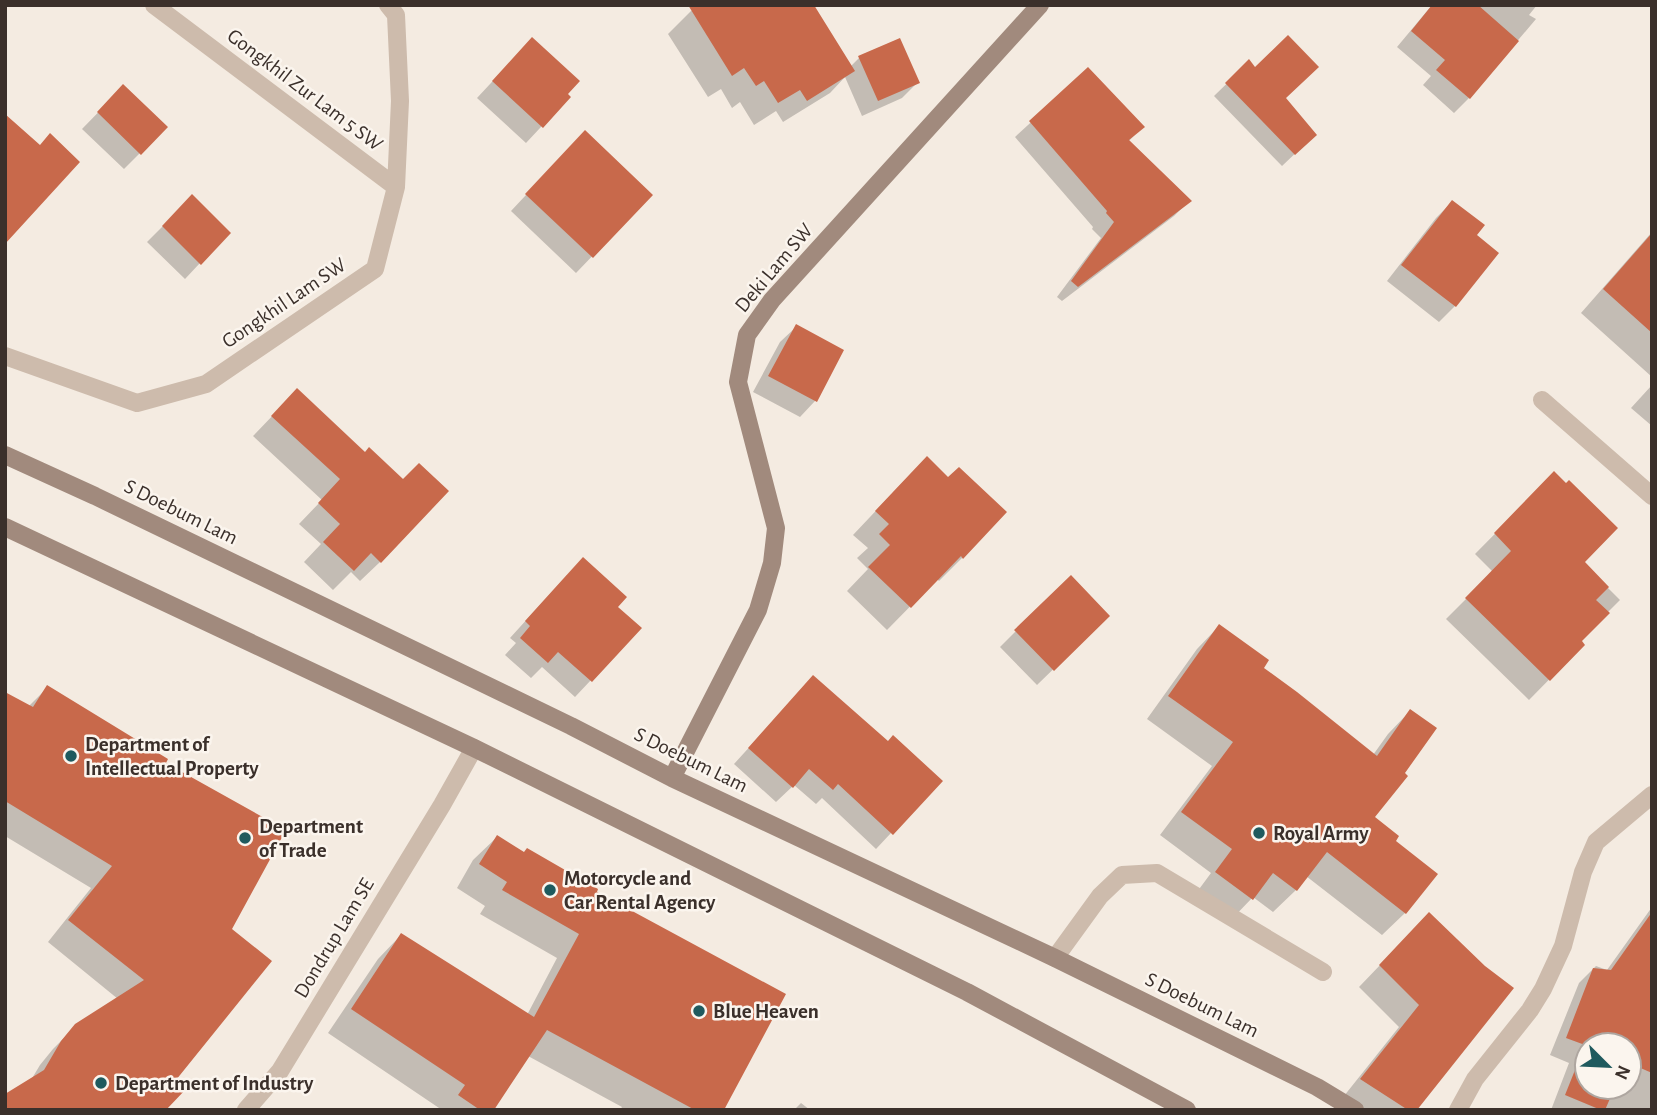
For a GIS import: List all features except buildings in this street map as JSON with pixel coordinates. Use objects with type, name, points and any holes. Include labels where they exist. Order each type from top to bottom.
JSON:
[{"type":"main road","name":"Deki Lam SW","points":[[672,778],[758,610],[772,563],[776,528],[738,382],[747,335],[772,300],[1040,5]]},
{"type":"main road","name":"S Doebum Lam","points":[[5,455],[571,726],[672,778],[1055,958],[1317,1087],[1355,1110]]},
{"type":"main road","points":[[5,527],[474,748],[967,992],[1187,1110]]},
{"type":"street","name":"Gongkhil Zur Lam 5 SW","points":[[154,5],[396,187]]},
{"type":"street","name":"Gongkhil Lam SW","points":[[5,356],[137,403],[206,384],[375,269],[396,187],[399,76],[396,15],[388,5]]},
{"type":"street","points":[[1542,400],[1652,496]]},
{"type":"street","name":"Dondrup Lam SE","points":[[246,1110],[280,1071],[474,748]]},
{"type":"street","points":[[1458,1110],[1475,1079],[1530,1010],[1543,989],[1563,946],[1584,872],[1596,842],[1652,795]]},
{"type":"street","points":[[1055,958],[1100,896],[1122,875],[1157,873],[1323,972]]},
{"type":"place","name":"Department of Intellectual Property","points":[[71,756]]},
{"type":"place","name":"Royal Army","points":[[1259,833]]},
{"type":"place","name":"Department of Trade","points":[[245,838]]},
{"type":"place","name":"Motorcycle and Car Rental Agency","points":[[550,890]]},
{"type":"place","name":"Blue Heaven","points":[[699,1011]]},
{"type":"place","name":"Department of Industry","points":[[101,1083]]}]
